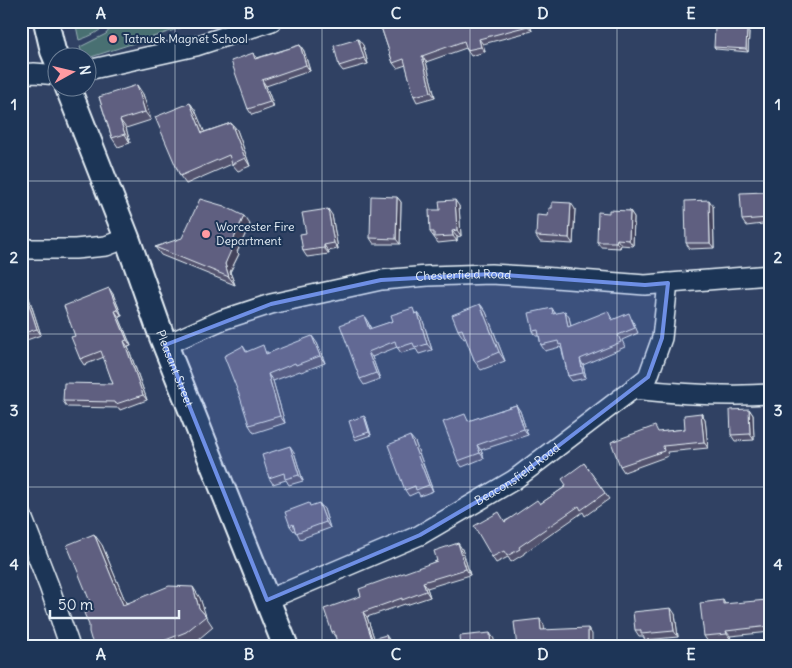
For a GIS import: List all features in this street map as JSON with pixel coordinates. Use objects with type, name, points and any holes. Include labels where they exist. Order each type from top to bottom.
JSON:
[{"type":"main road","points":[[46,21],[51,48]]},
{"type":"main road","name":"Pleasant Street","points":[[72,98],[128,238],[165,344],[286,647]]},
{"type":"street","points":[[98,68],[196,46],[272,21]]},
{"type":"street","points":[[21,74],[48,74]]},
{"type":"street","points":[[21,249],[75,249],[106,246],[128,238]]},
{"type":"street","name":"Chesterfield Road","points":[[165,344],[222,320],[271,304],[381,280],[491,274],[542,276],[646,285],[771,275]]},
{"type":"street","name":"Beaconsfield Road","points":[[267,600],[420,535],[514,480],[633,389],[648,377],[662,338],[668,282]]},
{"type":"street","points":[[633,389],[689,395],[750,396],[771,394]]},
{"type":"street","points":[[21,514],[70,647]]},
{"type":"highlighted area","points":[[491,274],[645,285],[668,283],[662,338],[648,377],[633,389],[514,480],[420,535],[267,600],[165,345],[271,304],[381,280]]},
{"type":"green space","points":[[75,21],[109,21],[95,33],[79,40]]},
{"type":"green space","name":"Tatnuck Magnet School","points":[[116,21],[202,21],[98,55],[98,48],[80,48],[106,34]]},
{"type":"building","points":[[379,21],[527,21],[528,26],[479,39],[481,47],[467,50],[464,41],[422,56],[431,92],[414,96],[404,59],[393,63]]},
{"type":"building","points":[[715,28],[747,30],[746,49],[714,47]]},
{"type":"building","points":[[358,39],[364,58],[339,66],[334,46]]},
{"type":"building","points":[[300,45],[306,65],[262,80],[270,102],[248,109],[231,61],[253,53],[255,59]]},
{"type":"building","points":[[137,85],[145,112],[120,120],[125,134],[112,138],[99,97]]},
{"type":"building","points":[[190,103],[202,133],[231,123],[245,158],[232,164],[229,155],[180,176],[155,117]]},
{"type":"building","points":[[766,192],[768,218],[742,220],[740,193]]},
{"type":"building","points":[[371,196],[397,197],[396,239],[370,238]]},
{"type":"building","points":[[200,199],[224,206],[244,216],[225,264],[229,277],[155,247],[182,238]]},
{"type":"building","points":[[455,200],[457,230],[452,231],[453,236],[434,237],[434,232],[430,232],[429,210],[440,210],[439,201]]},
{"type":"building","points":[[709,200],[710,243],[686,243],[685,201]]},
{"type":"building","points":[[552,202],[571,203],[569,238],[536,236],[537,215],[548,216],[549,208],[552,208]]},
{"type":"building","points":[[328,209],[334,243],[324,245],[324,248],[303,251],[300,234],[306,233],[302,213]]},
{"type":"building","points":[[609,210],[630,211],[629,240],[617,239],[616,242],[597,242],[598,212],[609,213]]},
{"type":"building","points":[[23,286],[37,329],[21,334],[21,287]]},
{"type":"building","points":[[109,288],[118,310],[115,311],[127,340],[124,341],[143,395],[116,404],[115,402],[63,401],[64,383],[113,384],[101,351],[80,359],[71,337],[75,336],[64,306]]},
{"type":"building","points":[[480,304],[499,352],[475,362],[462,329],[458,330],[452,315]]},
{"type":"building","points":[[413,308],[415,314],[418,313],[427,344],[415,348],[413,343],[397,348],[395,341],[368,352],[376,373],[360,379],[340,325],[364,316],[369,329],[393,321],[391,315]]},
{"type":"building","points":[[552,308],[553,314],[565,311],[568,327],[608,311],[612,320],[629,313],[635,328],[618,335],[621,342],[580,359],[583,373],[568,376],[561,344],[559,345],[558,341],[541,345],[538,330],[533,331],[529,313]]},
{"type":"building","points":[[312,336],[320,356],[296,365],[295,363],[268,374],[280,416],[249,425],[224,356],[243,346],[246,352],[263,345],[266,354]]},
{"type":"building","points":[[516,405],[524,429],[477,445],[480,453],[458,461],[443,422],[465,414],[468,421]]},
{"type":"building","points":[[749,409],[750,434],[731,435],[730,410]]},
{"type":"building","points":[[701,413],[704,442],[663,446],[664,451],[620,466],[611,442],[655,426],[658,432],[685,429],[684,415]]},
{"type":"building","points":[[364,416],[369,432],[354,437],[349,421]]},
{"type":"building","points":[[410,436],[429,485],[416,490],[415,486],[405,490],[388,445]]},
{"type":"building","points":[[290,446],[299,475],[285,479],[284,473],[269,478],[262,455]]},
{"type":"building","points":[[584,463],[605,493],[581,510],[579,506],[519,547],[520,549],[507,556],[504,551],[492,557],[474,526],[499,512],[505,522],[537,500],[540,504],[565,487],[566,485],[562,479]]},
{"type":"building","points":[[309,503],[310,506],[319,503],[326,522],[296,533],[293,524],[290,526],[285,512]]},
{"type":"building","points":[[94,534],[123,605],[169,586],[193,587],[199,608],[206,616],[186,632],[148,647],[95,647],[84,613],[93,609],[67,545]]},
{"type":"building","points":[[458,543],[466,569],[423,582],[426,591],[363,612],[372,639],[386,635],[389,647],[338,647],[334,631],[332,632],[324,609],[361,596],[359,589],[437,561],[434,551]]},
{"type":"building","points":[[723,600],[723,604],[767,600],[770,626],[726,631],[727,634],[704,636],[700,603]]},
{"type":"building","points":[[671,608],[674,631],[641,634],[641,630],[635,630],[633,612]]},
{"type":"building","points":[[540,619],[541,630],[588,628],[588,647],[517,647],[514,622]]},
{"type":"building","points":[[490,633],[491,647],[461,647],[460,636]]},
{"type":"place","name":"Tatnuck Magnet School","points":[[113,39]]},
{"type":"place","name":"Worcester Fire Department","points":[[206,234]]}]
